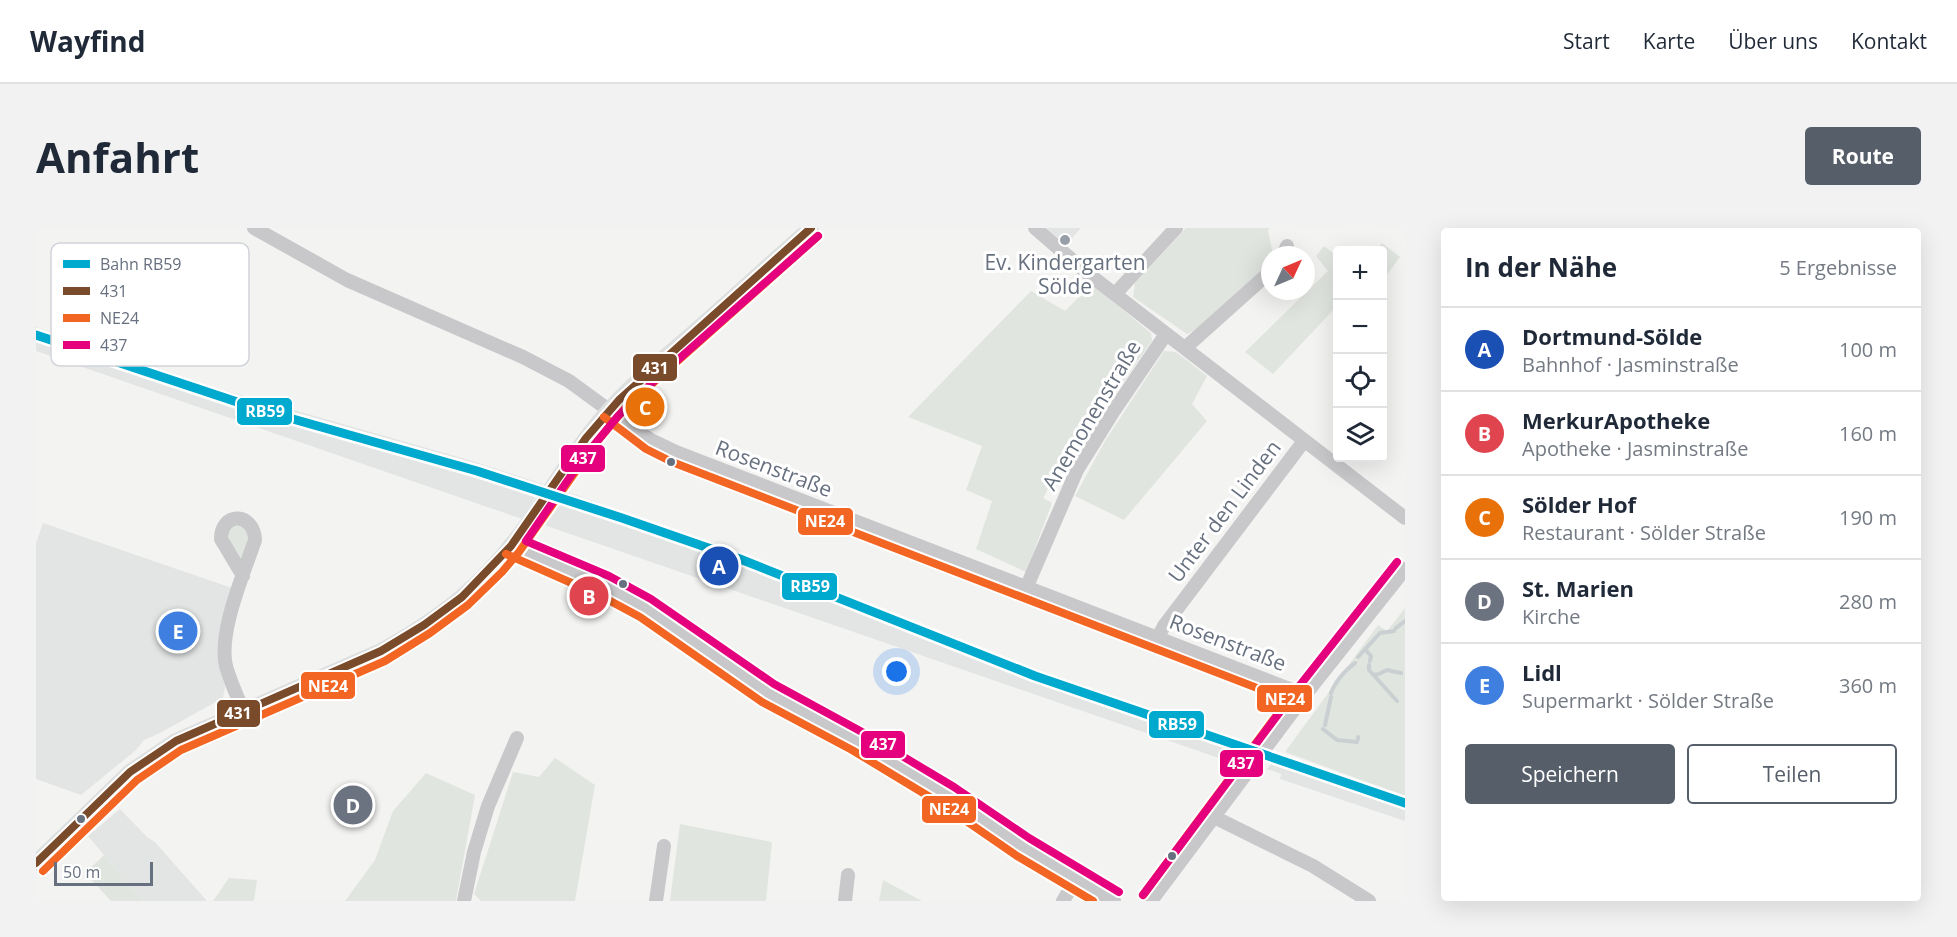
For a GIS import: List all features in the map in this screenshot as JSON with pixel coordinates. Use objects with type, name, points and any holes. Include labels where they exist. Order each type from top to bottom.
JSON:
[{"type":"main road","points":[[36,863],[99,801],[140,765],[176,741],[381,651],[411,634],[459,601],[488,573],[534,514],[573,454],[610,409],[648,372],[811,228]]},
{"type":"street","name":"Rosenstraße","points":[[254,228],[347,280],[523,357],[568,381],[651,440],[676,452],[1305,694]]},
{"type":"street","points":[[1035,228],[1086,272],[1405,518]]},
{"type":"street","points":[[1115,294],[1176,228]]},
{"type":"street","points":[[1185,348],[1261,280]]},
{"type":"street","name":"Anemonenstraße","points":[[1027,586],[1077,470],[1166,334]]},
{"type":"street","name":"Unter den Linden","points":[[1158,637],[1304,441]]},
{"type":"street","points":[[510,545],[605,586],[646,608],[768,693],[857,741],[949,796],[1023,847],[1114,901]]},
{"type":"street","points":[[1151,901],[1305,694],[1405,569]]},
{"type":"street","points":[[243,576],[228,624],[224,646],[226,666],[243,710]]},
{"type":"street","points":[[464,901],[474,852],[488,806],[517,738]]},
{"type":"street","points":[[1214,817],[1313,867],[1369,901]]},
{"type":"street","points":[[656,901],[664,846]]},
{"type":"street","points":[[845,901],[848,875]]},
{"type":"street","points":[[1063,901],[1076,879]]},
{"type":"shaded area","name":"Ev. Kindergarten Sölde","points":[[1046,228],[1081,228],[1066,245]]},
{"type":"shaded area","points":[[1186,228],[1270,228],[1268,230],[1271,246],[1261,246],[1261,271],[1196,330],[1187,334],[1133,297],[1135,283]]},
{"type":"shaded area","points":[[1324,246],[1333,253],[1333,310],[1273,374],[1245,352],[1298,300],[1315,300],[1315,284],[1328,271],[1316,256]]},
{"type":"shaded area","points":[[1387,247],[1400,257],[1387,275]]},
{"type":"shaded area","points":[[1092,284],[1151,333],[1152,341],[1106,407],[1099,403],[1076,436],[1043,498],[1052,503],[1026,572],[976,549],[992,501],[966,490],[982,446],[908,417],[1031,291],[1065,311]]},
{"type":"shaded area","points":[[36,327],[51,332],[51,356],[36,351]]},
{"type":"shaded area","points":[[1164,351],[1176,352],[1207,376],[1192,404],[1207,421],[1124,520],[1075,496],[1105,441]]},
{"type":"shaded area","points":[[79,366],[152,366],[223,390],[469,460],[543,484],[522,519]]},
{"type":"shaded area","points":[[565,491],[807,577],[950,637],[1058,677],[1251,744],[1236,764],[544,525]]},
{"type":"shaded area","points":[[43,523],[232,588],[220,628],[218,649],[225,687],[223,698],[144,740],[136,750],[81,795],[36,779],[36,543]]},
{"type":"shaded area","points":[[233,525],[244,529],[248,537],[243,559],[240,560],[227,539],[229,528]]},
{"type":"shaded area","points":[[1405,608],[1405,796],[1285,752],[1378,625],[1387,631]]},
{"type":"shaded area","points":[[1279,753],[1405,795],[1405,821],[1280,779],[1281,774],[1267,769]]},
{"type":"shaded area","points":[[555,758],[595,785],[575,901],[481,901],[474,894],[513,772],[539,777]]},
{"type":"shaded area","points":[[426,773],[475,795],[456,901],[345,901],[375,860],[393,811]]},
{"type":"shaded area","points":[[120,809],[147,837],[155,842],[207,901],[143,901],[88,836]]},
{"type":"shaded area","points":[[680,824],[772,842],[766,901],[670,901]]},
{"type":"shaded area","points":[[104,855],[143,901],[111,901],[85,873]]},
{"type":"shaded area","points":[[229,878],[257,880],[254,901],[213,901]]},
{"type":"shaded area","points":[[883,880],[922,901],[879,901]]},
{"type":"waterway","points":[[1396,628],[1405,621]]},
{"type":"waterway","points":[[1358,657],[1380,633],[1394,631]]},
{"type":"waterway","points":[[1365,649],[1371,656],[1370,661]]},
{"type":"waterway","points":[[1331,693],[1341,676],[1355,663]]},
{"type":"waterway","points":[[1369,665],[1369,670],[1397,701]]},
{"type":"waterway","points":[[1373,675],[1387,670],[1401,673]]},
{"type":"waterway","points":[[1325,725],[1331,697]]},
{"type":"waterway","points":[[1323,729],[1337,740],[1357,742]]},
{"type":"rail line","name":"RB59","points":[[36,335],[51,340]]},
{"type":"rail line","name":"RB59","points":[[129,366],[261,410],[477,471],[622,518],[740,559],[1035,676],[1405,803]]},
{"type":"transit line","name":"431","points":[[36,863],[130,772],[176,741],[381,651],[424,625],[462,597],[511,546],[586,438],[619,400],[811,228]]},
{"type":"transit line","name":"NE24","points":[[43,871],[137,780],[181,750],[385,661],[430,633],[468,605],[519,552],[595,444],[626,407],[818,236]]},
{"type":"transit line","name":"437","points":[[818,236],[655,380],[618,416],[581,461],[526,541],[609,576],[651,599],[774,684],[862,732],[954,787],[1029,838],[1119,892]]},
{"type":"transit line","name":"NE24","points":[[604,417],[646,449],[672,462],[1288,700],[1143,895]]},
{"type":"transit line","name":"NE24","points":[[506,554],[601,596],[640,617],[762,702],[852,750],[943,805],[1017,856],[1093,901]]},
{"type":"transit line","name":"437","points":[[1143,895],[1297,689],[1397,562]]},
{"type":"place","name":"Ev. Kindergarten Sölde","points":[[1065,240]]},
{"type":"place","name":"Sölder Hof","points":[[645,407]]},
{"type":"place","name":"Dortmund-Sölde","points":[[719,566]]},
{"type":"place","name":"MerkurApotheke","points":[[589,596]]},
{"type":"place","name":"Lidl","points":[[178,631]]},
{"type":"place","name":"St. Marien","points":[[353,805]]}]
